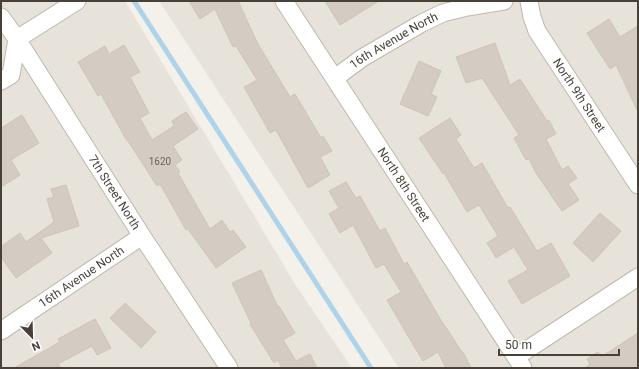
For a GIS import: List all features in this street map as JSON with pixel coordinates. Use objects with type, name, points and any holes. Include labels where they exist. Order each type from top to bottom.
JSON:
[{"type":"street","points":[[1,81],[11,75],[17,39],[76,1]]},
{"type":"street","name":"North 8th Street","points":[[284,1],[519,362]]},
{"type":"street","name":"16th Avenue North","points":[[335,78],[362,58],[422,23],[443,13],[467,6],[504,1]]},
{"type":"street","name":"North 9th Street","points":[[529,1],[532,17],[538,31],[638,185]]},
{"type":"street","name":"7th Street North","points":[[1,17],[17,39],[142,236],[229,368]]},
{"type":"street","points":[[1,30],[17,39]]},
{"type":"street","name":"16th Avenue North","points":[[1,331],[142,236]]},
{"type":"street","points":[[519,362],[638,276]]},
{"type":"shaded area","points":[[1,1],[125,1],[295,284],[352,368],[1,368]]},
{"type":"shaded area","points":[[159,1],[638,1],[638,368],[399,368]]},
{"type":"building","points":[[189,1],[238,1],[258,44],[290,97],[295,94],[321,138],[323,136],[332,151],[320,157],[330,175],[308,188],[276,130],[270,133],[244,87],[257,80],[236,46],[233,47],[215,9],[200,19]]},
{"type":"building","points":[[325,1],[379,1],[340,25]]},
{"type":"building","points":[[609,19],[620,37],[638,26],[638,112],[616,65],[610,69],[587,33]]},
{"type":"building","points":[[495,43],[510,85],[520,79],[547,121],[549,120],[556,134],[546,139],[562,170],[568,166],[577,178],[568,184],[579,200],[562,211],[536,173],[529,159],[526,160],[514,138],[519,135],[482,78],[466,83],[456,57]]},
{"type":"building","points":[[124,45],[140,72],[130,77],[149,113],[140,118],[152,140],[174,126],[172,121],[186,112],[198,129],[173,146],[182,160],[175,165],[180,172],[178,173],[210,229],[222,220],[230,232],[233,230],[246,247],[216,268],[188,229],[186,230],[160,184],[157,186],[127,141],[101,94],[98,96],[78,62],[105,46],[109,54]]},
{"type":"building","points":[[419,61],[441,71],[431,94],[437,97],[428,116],[400,104]]},
{"type":"building","points":[[22,115],[39,143],[11,160],[20,175],[1,187],[1,128]]},
{"type":"building","points":[[450,118],[461,135],[456,139],[474,168],[482,163],[508,208],[510,207],[537,251],[551,243],[570,276],[522,304],[508,281],[528,270],[514,247],[496,258],[487,243],[498,236],[479,205],[467,212],[444,173],[443,174],[419,138]]},
{"type":"building","points":[[346,182],[356,198],[360,196],[380,231],[385,228],[404,264],[407,262],[439,317],[463,352],[471,368],[446,368],[438,352],[423,361],[387,300],[401,292],[384,264],[376,268],[353,225],[340,233],[329,214],[339,208],[329,191]]},
{"type":"building","points":[[66,185],[79,226],[41,238],[52,253],[16,278],[1,257],[1,247],[20,233],[26,242],[54,222],[47,199],[54,197],[51,189]]},
{"type":"building","points":[[600,213],[621,231],[593,262],[573,243]]},
{"type":"building","points":[[261,270],[278,307],[279,306],[295,333],[283,340],[296,361],[310,354],[317,368],[282,368],[278,360],[274,363],[250,324],[251,323],[232,283]]},
{"type":"building","points":[[125,303],[156,332],[141,348],[110,318]]},
{"type":"building","points":[[95,319],[111,348],[97,355],[92,346],[58,364],[61,368],[14,368],[60,342],[58,339]]},
{"type":"building","points":[[638,333],[638,368],[585,368],[590,364],[587,359],[598,352],[601,357]]},
{"type":"waterway","points":[[134,1],[371,368]]}]
